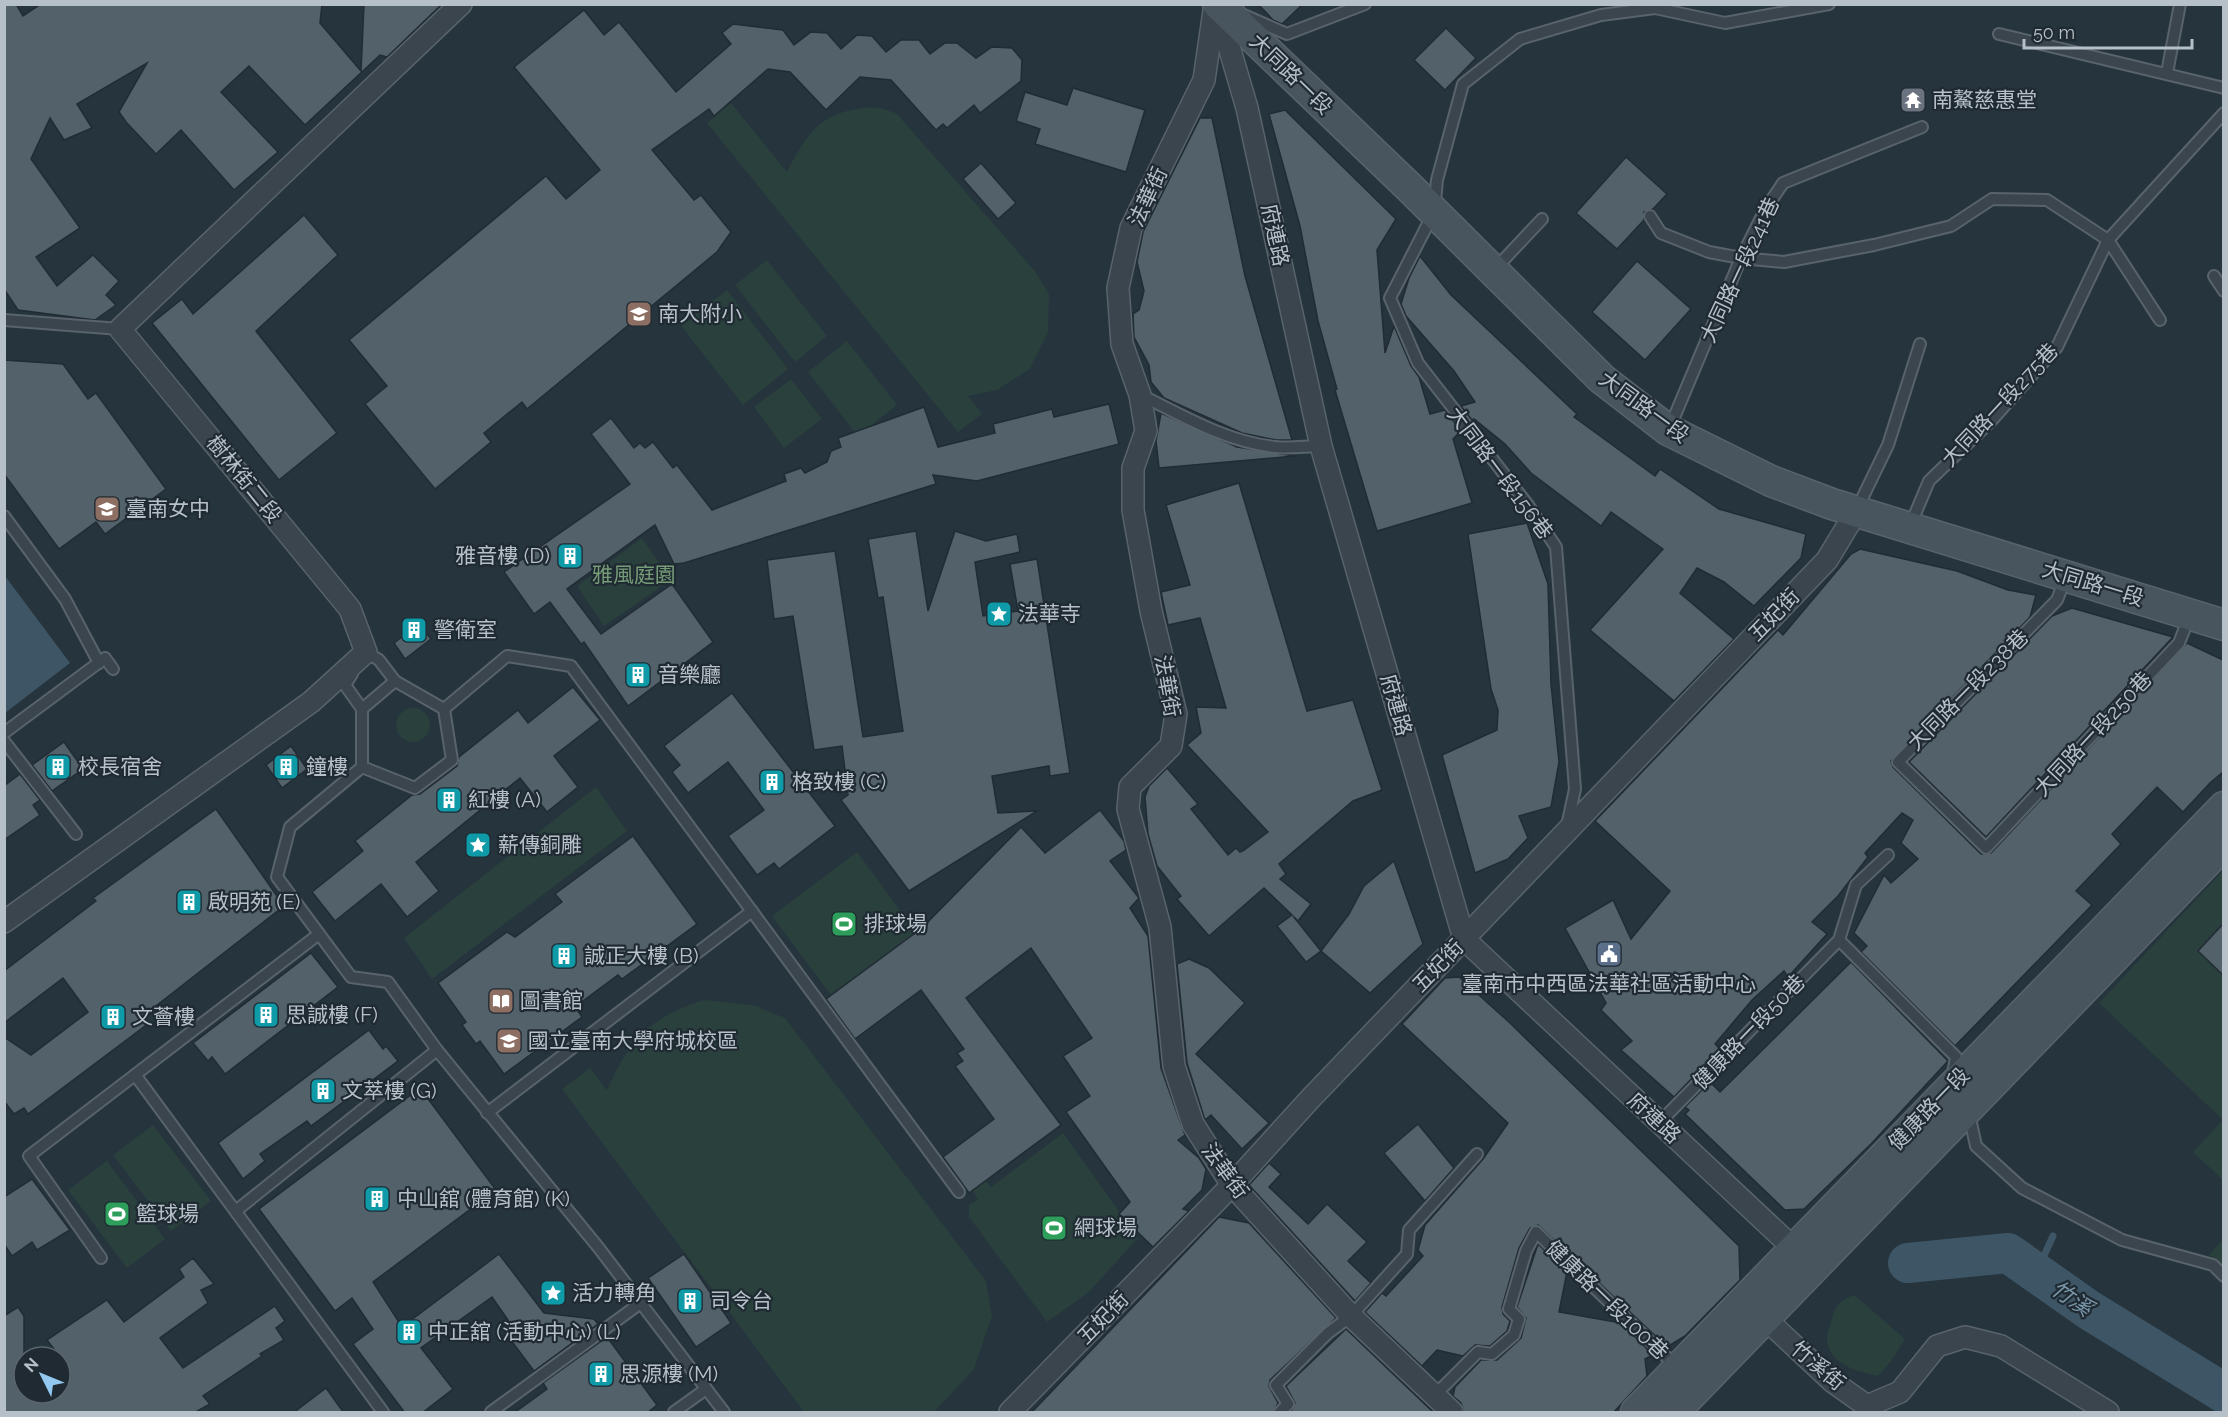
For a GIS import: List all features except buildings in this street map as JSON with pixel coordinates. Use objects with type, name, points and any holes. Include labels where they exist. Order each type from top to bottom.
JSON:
[{"type":"street","points":[[120,329],[461,4]]},
{"type":"street","name":"大同路一段","points":[[1218,4],[1434,212],[1602,379],[1668,430],[1771,481],[1856,512],[2191,613],[2223,625]]},
{"type":"street","name":"法華街","points":[[1218,4],[1204,80],[1131,228],[1118,288],[1122,344],[1140,395],[1146,431],[1132,468],[1133,510],[1151,611],[1176,714],[1172,746],[1130,787],[1128,809],[1160,927],[1173,1066],[1193,1124],[1232,1185],[1351,1316],[1452,1413]]},
{"type":"street","name":"府連路","points":[[1218,4],[1247,108],[1321,446],[1464,939],[1804,1258]]},
{"type":"street","name":"樹林街二段","points":[[120,329],[350,609],[366,652]]},
{"type":"street","name":"五妃街","points":[[1010,1413],[1232,1185],[1311,1098],[1567,829],[1827,560],[1856,512]]},
{"type":"street","points":[[4,922],[311,702],[366,652]]},
{"type":"street","name":"健康路一段","points":[[1960,1098],[2223,807]]},
{"type":"street","name":"健康路一段","points":[[1674,1413],[1755,1309],[1804,1258],[1960,1098],[2223,844]]},
{"type":"street","name":"健康路一段","points":[[1636,1413],[1678,1369],[1755,1309]]},
{"type":"street","name":"竹溪街","points":[[1755,1309],[1833,1382],[1871,1409],[1900,1392],[1937,1346],[1965,1337],[2001,1346],[2108,1413]]},
{"type":"lane","points":[[1218,4],[1287,34],[1365,4]]},
{"type":"lane","points":[[1434,212],[1437,180],[1463,84],[1520,39],[1601,15],[1655,8],[1725,23],[1829,4]]},
{"type":"lane","points":[[2167,73],[2180,4]]},
{"type":"lane","points":[[1999,34],[2223,88]]},
{"type":"lane","name":"大同路一段275巷","points":[[1910,527],[1929,481],[1992,420],[2056,348],[2108,240],[2223,113]]},
{"type":"lane","name":"大同路一段241巷","points":[[1668,430],[1741,258],[1765,210],[1783,183],[1922,127]]},
{"type":"lane","points":[[1650,216],[1661,233],[1709,252],[1784,262],[1874,245],[1951,226],[1992,199],[2047,200],[2108,240],[2160,320]]},
{"type":"lane","name":"大同路一段156巷","points":[[1434,212],[1390,298],[1418,363],[1528,505],[1556,547],[1575,789],[1567,829]]},
{"type":"lane","points":[[1492,272],[1542,219]]},
{"type":"lane","points":[[2214,276],[2223,291]]},
{"type":"lane","points":[[4,320],[120,329]]},
{"type":"lane","points":[[1856,512],[1888,445],[1920,344]]},
{"type":"lane","points":[[1140,395],[1245,442],[1277,447],[1321,446]]},
{"type":"lane","points":[[4,516],[65,599],[99,663]]},
{"type":"lane","name":"大同路一段238巷","points":[[1986,848],[1898,762],[2057,600],[2066,577]]},
{"type":"lane","name":"大同路一段250巷","points":[[1986,848],[2179,643],[2191,613]]},
{"type":"lane","points":[[444,709],[395,681],[379,660],[366,652],[345,685],[362,709],[362,766],[290,827],[277,877],[351,977],[388,982],[437,1050],[487,1113],[642,1302],[724,1413]]},
{"type":"lane","points":[[444,709],[507,656],[571,666],[959,1192]]},
{"type":"lane","points":[[4,733],[105,658],[113,669]]},
{"type":"lane","points":[[362,709],[395,681]]},
{"type":"lane","points":[[362,766],[415,788],[452,760],[444,709]]},
{"type":"lane","points":[[4,741],[76,834]]},
{"type":"lane","name":"健康路一段50巷","points":[[1659,1124],[1839,940],[1856,885],[1888,855]]},
{"type":"lane","points":[[487,1113],[752,912]]},
{"type":"lane","points":[[101,1258],[29,1156],[319,934]]},
{"type":"lane","points":[[1839,940],[1956,1057],[1960,1098],[1976,1146],[2022,1188],[2122,1240],[2213,1265],[2223,1276]]},
{"type":"lane","points":[[237,1210],[437,1050]]},
{"type":"lane","points":[[136,1076],[237,1210],[383,1413]]},
{"type":"lane","points":[[1280,1413],[1288,1404],[1276,1385],[1328,1333],[1351,1316],[1407,1254],[1409,1230],[1477,1154]]},
{"type":"lane","name":"健康路一段100巷","points":[[1434,1396],[1478,1352],[1492,1354],[1514,1335],[1519,1319],[1509,1310],[1526,1251],[1536,1232],[1678,1369]]},
{"type":"lane","points":[[491,1413],[642,1302]]},
{"type":"lane","points":[[674,1413],[706,1389]]},
{"type":"green space","points":[[731,103],[787,172],[798,151],[812,132],[829,118],[839,113],[870,107],[897,114],[1034,270],[1049,294],[1048,332],[1030,369],[997,390],[968,396],[982,414],[958,432],[707,123]]},
{"type":"green space","points":[[767,260],[827,336],[795,362],[735,285]]},
{"type":"green space","points":[[727,290],[788,369],[743,405],[681,326]]},
{"type":"green space","points":[[847,341],[897,405],[858,436],[808,372]]},
{"type":"green space","points":[[791,379],[822,419],[784,448],[754,407]]},
{"type":"green space","name":"雅風庭園","points":[[642,538],[671,580],[604,626],[577,586]]},
{"type":"green space","points":[[413,708],[425,713],[430,725],[425,737],[413,742],[401,737],[396,725],[401,713]]},
{"type":"green space","points":[[596,787],[627,831],[432,979],[404,938]]},
{"type":"green space","name":"排球場","points":[[857,852],[916,932],[831,995],[772,916]]},
{"type":"green space","points":[[2223,871],[2223,1120],[2099,1003]]},
{"type":"green space","points":[[704,1000],[753,1005],[785,1018],[986,1281],[992,1316],[974,1369],[936,1410],[930,1412],[804,1412],[562,1089],[590,1068],[607,1090],[625,1056],[644,1032],[669,1014]]},
{"type":"green space","points":[[2223,1120],[2223,1180],[2193,1152]]},
{"type":"green space","name":"籃球場","points":[[153,1125],[211,1201],[171,1231],[113,1155]]},
{"type":"green space","name":"網球場","points":[[1063,1133],[1138,1238],[1088,1293],[1047,1322],[969,1217],[969,1205],[978,1200],[973,1191],[986,1181],[991,1187]]},
{"type":"green space","name":"籃球場","points":[[107,1161],[165,1239],[127,1268],[68,1190]]},
{"type":"green space","points":[[2223,1239],[2223,1265],[2209,1255]]},
{"type":"green space","points":[[1854,1295],[1905,1339],[1892,1360],[1878,1376],[1846,1366],[1833,1356],[1829,1349],[1827,1336],[1834,1312],[1841,1302]]},
{"type":"water","points":[[4,577],[70,663],[5,713]]},
{"type":"waterway","points":[[2036,1273],[2053,1236]]},
{"type":"waterway","name":"竹溪","points":[[1908,1263],[2008,1253],[2089,1310],[2224,1393]]},
{"type":"place","name":"南鰲慈惠堂","points":[[1913,100]]},
{"type":"place","name":"南大附小","points":[[639,314]]},
{"type":"place","name":"臺南女中","points":[[107,509]]},
{"type":"place","name":"雅音樓 (D)","points":[[570,556]]},
{"type":"place","name":"法華寺","points":[[999,614]]},
{"type":"place","name":"警衛室","points":[[414,630]]},
{"type":"place","name":"音樂廳","points":[[638,675]]},
{"type":"place","name":"校長宿舍","points":[[58,767]]},
{"type":"place","name":"鐘樓","points":[[286,767]]},
{"type":"place","name":"格致樓 (C)","points":[[772,782]]},
{"type":"place","name":"紅樓 (A)","points":[[449,800]]},
{"type":"place","name":"薪傳銅雕","points":[[478,845]]},
{"type":"place","name":"啟明苑 (E)","points":[[189,902]]},
{"type":"place","name":"排球場","points":[[844,924]]},
{"type":"place","name":"臺南市中西區法華社區活動中心","points":[[1609,954]]},
{"type":"place","name":"誠正大樓 (B)","points":[[564,956]]},
{"type":"place","name":"圖書館","points":[[501,1001]]},
{"type":"place","name":"思誠樓 (F)","points":[[266,1015]]},
{"type":"place","name":"文薈樓","points":[[113,1017]]},
{"type":"place","name":"國立臺南大學府城校區","points":[[509,1041]]},
{"type":"place","name":"文萃樓 (G)","points":[[323,1091]]},
{"type":"place","name":"中山舘 (體育館) (K)","points":[[377,1199]]},
{"type":"place","name":"籃球場","points":[[117,1214]]},
{"type":"place","name":"網球場","points":[[1054,1228]]},
{"type":"place","name":"活力轉角","points":[[553,1293]]},
{"type":"place","name":"司令台","points":[[690,1301]]},
{"type":"place","name":"中正舘 (活動中心) (L)","points":[[409,1332]]},
{"type":"place","name":"思源樓 (M)","points":[[601,1374]]}]
